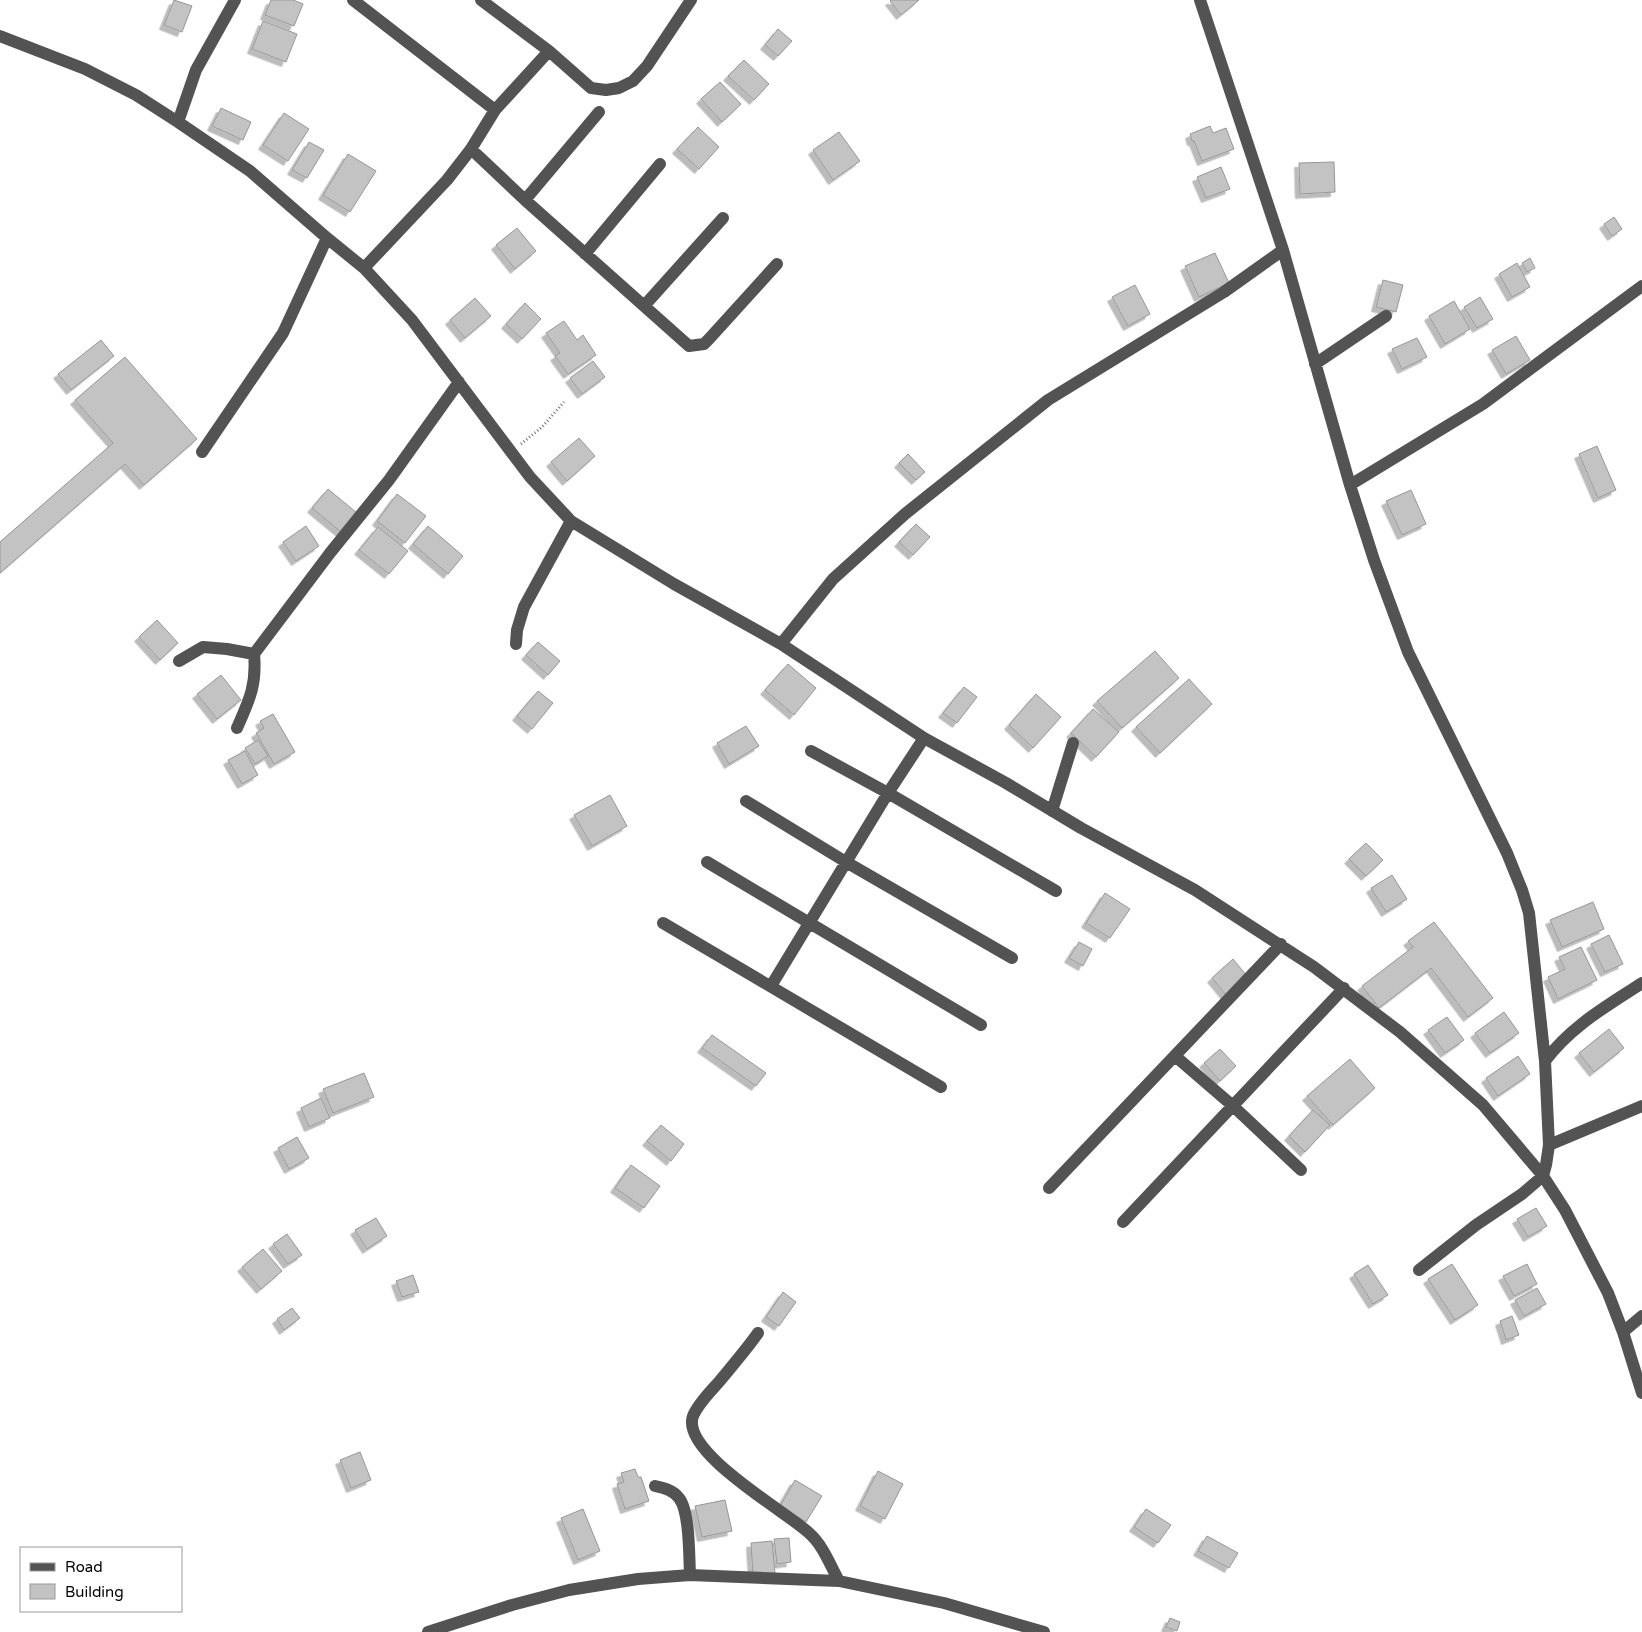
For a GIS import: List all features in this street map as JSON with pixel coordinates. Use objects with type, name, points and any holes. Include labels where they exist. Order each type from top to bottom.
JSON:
[{"type":"street","points":[[178,122],[196,70],[235,0]]},
{"type":"street","points":[[353,0],[495,110]]},
{"type":"street","points":[[481,0],[549,51],[592,88],[606,90],[619,88],[633,81],[647,66],[691,0]]},
{"type":"street","points":[[1200,0],[1283,250],[1350,485],[1374,560],[1408,652],[1507,853],[1529,913],[1545,1061],[1549,1145],[1543,1176],[1522,1194],[1476,1225],[1419,1270]]},
{"type":"street","points":[[0,36],[85,69],[136,95],[250,171],[364,268],[412,320],[530,477],[571,521],[674,584],[780,644],[924,738],[1195,890],[1281,944],[1344,988],[1400,1032],[1483,1105],[1543,1176],[1565,1210],[1608,1293],[1623,1332],[1642,1393]]},
{"type":"street","points":[[364,268],[447,180],[471,149],[495,110],[549,51]]},
{"type":"street","points":[[525,200],[599,112]]},
{"type":"street","points":[[471,149],[688,346],[698,345],[709,339],[778,264]]},
{"type":"street","points":[[585,254],[660,164]]},
{"type":"street","points":[[644,306],[723,218]]},
{"type":"street","points":[[202,452],[283,334],[327,238]]},
{"type":"street","points":[[780,644],[834,579],[855,559],[905,514],[1048,400],[1224,292],[1283,250]]},
{"type":"street","points":[[1350,485],[1483,404],[1642,286]]},
{"type":"street","points":[[1315,364],[1386,316]]},
{"type":"street","points":[[237,728],[252,693],[255,668],[254,654],[330,553],[389,480],[459,382]]},
{"type":"street","points":[[516,644],[517,630],[524,607],[571,521]]},
{"type":"street","points":[[179,661],[203,647],[254,654]]},
{"type":"street","points":[[771,986],[888,793],[924,738]]},
{"type":"street","points":[[1052,810],[1073,743]]},
{"type":"street","points":[[811,751],[888,793],[1056,891]]},
{"type":"street","points":[[746,801],[846,862],[1012,958]]},
{"type":"street","points":[[706,862],[981,1025]]},
{"type":"street","points":[[663,923],[940,1087]]},
{"type":"street","points":[[1049,1188],[1281,944]]},
{"type":"street","points":[[1545,1061],[1565,1037],[1585,1021],[1642,983]]},
{"type":"street","points":[[1123,1222],[1344,988]]},
{"type":"street","points":[[1175,1056],[1233,1106],[1301,1170]]},
{"type":"street","points":[[1549,1145],[1642,1106]]},
{"type":"street","points":[[1623,1332],[1642,1316]]},
{"type":"street","points":[[758,1333],[694,1414],[692,1422],[693,1431],[697,1440],[715,1460],[746,1487],[808,1532],[818,1542],[839,1581]]},
{"type":"street","points":[[655,1486],[667,1488],[680,1499],[684,1507],[690,1575]]},
{"type":"street","points":[[428,1632],[512,1605],[569,1590],[638,1579],[690,1575],[839,1581],[944,1603],[1044,1632]]},
{"type":"path","points":[[510,451],[542,427],[564,402]]},
{"type":"building","points":[[174,0],[192,6],[182,32],[164,25]]},
{"type":"building","points":[[271,0],[293,0],[303,4],[294,26],[265,15]]},
{"type":"building","points":[[891,0],[919,0],[901,15]]},
{"type":"building","points":[[263,21],[297,34],[286,62],[252,49]]},
{"type":"building","points":[[778,29],[792,41],[778,56],[765,45]]},
{"type":"building","points":[[744,60],[769,84],[754,100],[728,76]]},
{"type":"building","points":[[720,82],[741,104],[722,122],[701,99]]},
{"type":"building","points":[[221,108],[251,122],[243,140],[212,126]]},
{"type":"building","points":[[284,113],[309,129],[288,161],[263,145]]},
{"type":"building","points":[[1210,126],[1213,133],[1226,128],[1234,149],[1202,161],[1190,134]]},
{"type":"building","points":[[698,127],[719,147],[699,169],[677,149]]},
{"type":"building","points":[[839,132],[860,161],[833,180],[813,150]]},
{"type":"building","points":[[309,142],[324,150],[307,178],[292,170]]},
{"type":"building","points":[[348,154],[376,171],[350,212],[323,195]]},
{"type":"building","points":[[1334,162],[1335,192],[1300,194],[1299,163]]},
{"type":"building","points":[[1221,167],[1230,189],[1206,198],[1197,177]]},
{"type":"building","points":[[1614,217],[1622,229],[1612,236],[1604,224]]},
{"type":"building","points":[[517,228],[536,251],[515,269],[496,245]]},
{"type":"building","points":[[1215,253],[1229,283],[1199,297],[1185,266]]},
{"type":"building","points":[[1530,258],[1535,268],[1527,272],[1522,263]]},
{"type":"building","points":[[1517,263],[1530,287],[1512,297],[1499,274]]},
{"type":"building","points":[[1383,280],[1403,285],[1396,312],[1376,307]]},
{"type":"building","points":[[1135,285],[1150,314],[1128,326],[1112,297]]},
{"type":"building","points":[[1480,297],[1493,319],[1477,328],[1464,307]]},
{"type":"building","points":[[475,298],[491,316],[465,338],[450,320]]},
{"type":"building","points":[[1454,301],[1470,329],[1445,344],[1429,316]]},
{"type":"building","points":[[525,303],[541,319],[522,339],[506,324]]},
{"type":"building","points":[[564,321],[577,340],[583,335],[596,355],[568,374],[555,356],[560,353],[546,333]]},
{"type":"building","points":[[1516,336],[1530,360],[1506,374],[1492,350]]},
{"type":"building","points":[[1417,338],[1427,357],[1402,369],[1392,349]]},
{"type":"building","points":[[101,340],[114,356],[71,390],[58,374]]},
{"type":"building","points":[[125,357],[197,439],[144,485],[125,464],[0,573],[0,542],[113,443],[75,400]]},
{"type":"building","points":[[593,361],[605,377],[582,394],[570,378]]},
{"type":"building","points":[[579,438],[595,456],[567,481],[551,462]]},
{"type":"building","points":[[1597,446],[1616,490],[1598,498],[1579,454]]},
{"type":"building","points":[[908,454],[925,472],[916,480],[899,463]]},
{"type":"building","points":[[328,489],[357,513],[341,532],[312,508]]},
{"type":"building","points":[[1411,490],[1426,524],[1402,535],[1386,501]]},
{"type":"building","points":[[397,494],[426,516],[405,543],[377,521]]},
{"type":"building","points":[[916,524],[930,537],[913,555],[899,542]]},
{"type":"building","points":[[306,526],[319,546],[296,561],[283,542]]},
{"type":"building","points":[[428,526],[463,556],[448,574],[413,544]]},
{"type":"building","points":[[378,527],[408,551],[389,574],[359,550]]},
{"type":"building","points":[[157,620],[178,643],[160,660],[139,637]]},
{"type":"building","points":[[538,642],[560,661],[548,675],[526,655]]},
{"type":"building","points":[[1155,651],[1179,678],[1122,728],[1097,701]]},
{"type":"building","points":[[788,664],[816,688],[794,715],[765,690]]},
{"type":"building","points":[[221,675],[241,700],[217,719],[197,694]]},
{"type":"building","points":[[1189,679],[1212,704],[1160,753],[1136,727]]},
{"type":"building","points":[[964,687],[977,697],[957,723],[943,713]]},
{"type":"building","points":[[538,691],[553,703],[532,729],[517,716]]},
{"type":"building","points":[[1036,694],[1061,717],[1033,748],[1009,725]]},
{"type":"building","points":[[1093,709],[1119,732],[1096,757],[1071,733]]},
{"type":"building","points":[[273,714],[295,752],[274,764],[256,733],[264,728],[260,721]]},
{"type":"building","points":[[746,726],[759,746],[729,764],[717,743]]},
{"type":"building","points":[[258,740],[268,756],[255,764],[245,748]]},
{"type":"building","points":[[245,751],[258,775],[242,784],[228,760]]},
{"type":"building","points":[[610,795],[627,826],[592,846],[574,815]]},
{"type":"building","points":[[1366,843],[1383,860],[1366,876],[1349,859]]},
{"type":"building","points":[[1392,875],[1407,899],[1386,912],[1371,888]]},
{"type":"building","points":[[1105,893],[1130,909],[1110,938],[1086,923]]},
{"type":"building","points":[[1593,902],[1604,929],[1562,947],[1550,920]]},
{"type":"building","points":[[1434,922],[1493,998],[1468,1017],[1431,968],[1379,1008],[1362,986],[1413,947],[1408,941]]},
{"type":"building","points":[[1609,935],[1623,964],[1605,972],[1591,944]]},
{"type":"building","points":[[1079,942],[1092,949],[1083,966],[1069,958]]},
{"type":"building","points":[[1581,947],[1597,980],[1558,999],[1548,977],[1565,969],[1559,957]]},
{"type":"building","points":[[1233,959],[1247,976],[1226,995],[1212,978]]},
{"type":"building","points":[[1504,1012],[1519,1033],[1490,1053],[1475,1033]]},
{"type":"building","points":[[1447,1017],[1464,1040],[1445,1053],[1428,1030]]},
{"type":"building","points":[[1609,1029],[1624,1048],[1594,1072],[1579,1053]]},
{"type":"building","points":[[712,1035],[766,1073],[756,1086],[702,1048]]},
{"type":"building","points":[[1220,1049],[1236,1066],[1220,1081],[1204,1063]]},
{"type":"building","points":[[1518,1056],[1530,1074],[1498,1096],[1486,1078]]},
{"type":"building","points":[[1350,1059],[1375,1088],[1333,1125],[1307,1096]]},
{"type":"building","points":[[364,1073],[374,1097],[333,1113],[323,1089]]},
{"type":"building","points":[[321,1098],[330,1118],[309,1127],[301,1108]]},
{"type":"building","points":[[1313,1110],[1330,1125],[1305,1152],[1289,1136]]},
{"type":"building","points":[[661,1125],[684,1144],[671,1161],[647,1141]]},
{"type":"building","points":[[297,1137],[309,1158],[289,1169],[278,1148]]},
{"type":"building","points":[[631,1165],[660,1186],[644,1208],[615,1188]]},
{"type":"building","points":[[1536,1208],[1547,1226],[1528,1237],[1517,1219]]},
{"type":"building","points":[[376,1218],[387,1236],[367,1249],[355,1230]]},
{"type":"building","points":[[287,1234],[302,1255],[288,1264],[273,1244]]},
{"type":"building","points":[[263,1249],[282,1271],[261,1289],[242,1267]]},
{"type":"building","points":[[1452,1264],[1478,1305],[1455,1320],[1428,1279]]},
{"type":"building","points":[[1527,1264],[1537,1284],[1514,1296],[1503,1276]]},
{"type":"building","points":[[1368,1265],[1388,1295],[1373,1304],[1354,1274]]},
{"type":"building","points":[[413,1275],[419,1292],[402,1297],[396,1281]]},
{"type":"building","points":[[1537,1288],[1546,1304],[1524,1316],[1515,1300]]},
{"type":"building","points":[[783,1292],[796,1302],[779,1326],[766,1317]]},
{"type":"building","points":[[292,1308],[300,1318],[284,1330],[277,1319]]},
{"type":"building","points":[[1512,1316],[1519,1335],[1506,1340],[1500,1321]]},
{"type":"building","points":[[360,1452],[371,1480],[351,1488],[340,1460]]},
{"type":"building","points":[[635,1469],[638,1477],[641,1477],[649,1501],[625,1509],[617,1484],[624,1482],[621,1473]]},
{"type":"building","points":[[878,1471],[903,1484],[885,1519],[860,1506]]},
{"type":"building","points":[[795,1480],[822,1496],[806,1522],[780,1506]]},
{"type":"building","points":[[725,1500],[732,1531],[702,1537],[695,1506]]},
{"type":"building","points":[[583,1509],[600,1551],[578,1560],[561,1518]]},
{"type":"building","points":[[1146,1509],[1171,1525],[1158,1543],[1134,1527]]},
{"type":"building","points":[[1207,1536],[1238,1553],[1229,1568],[1198,1551]]},
{"type":"building","points":[[789,1538],[791,1562],[777,1564],[774,1539]]},
{"type":"building","points":[[772,1541],[775,1573],[753,1575],[751,1543]]},
{"type":"building","points":[[1170,1618],[1180,1622],[1177,1631],[1166,1627]]}]
